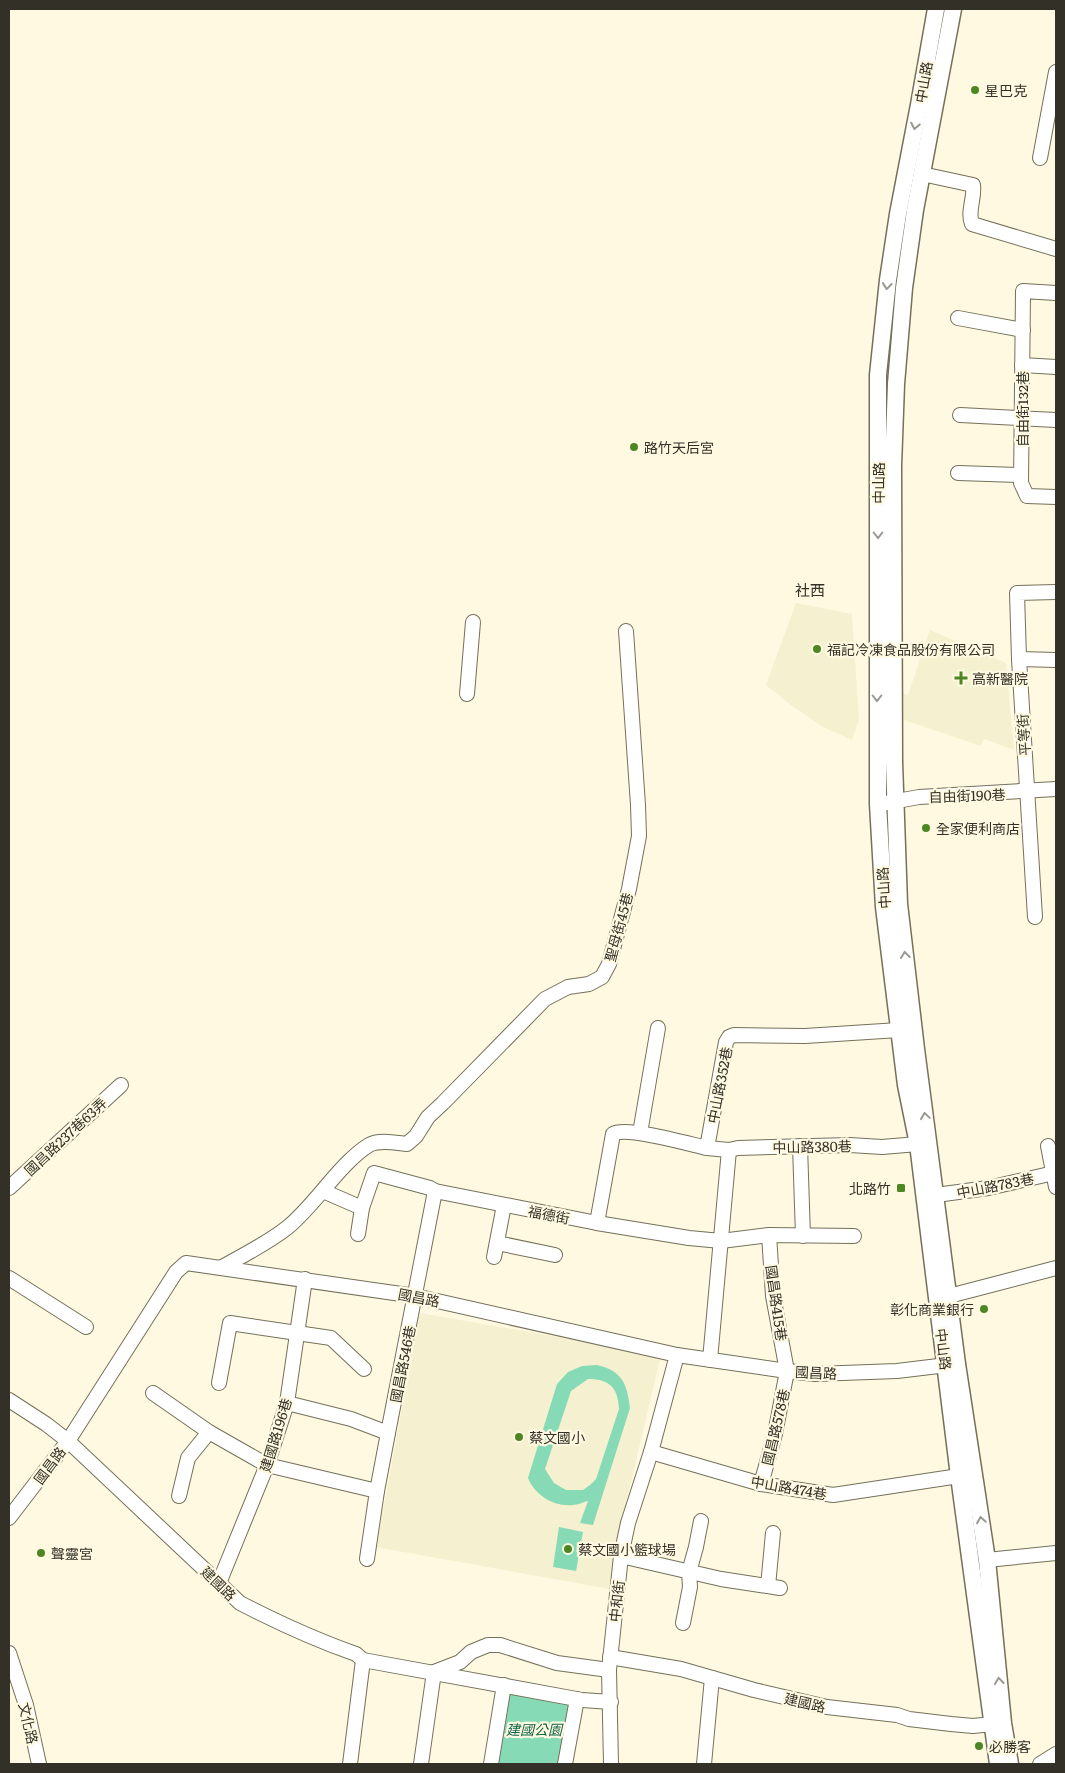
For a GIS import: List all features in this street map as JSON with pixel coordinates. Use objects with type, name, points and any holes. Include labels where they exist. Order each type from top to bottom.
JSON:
[{"type":"main road","name":"中山路","points":[[936,9],[898,214],[888,280],[878,375],[878,804],[884,907],[906,1085],[918,1144],[952,1364],[987,1560],[998,1724],[998,1764]]},
{"type":"main road","name":"中山路","points":[[953,9],[922,174],[904,288],[896,384],[893,466],[895,578],[894,762],[899,904],[949,1296],[960,1476],[998,1724],[1010,1764]]},
{"type":"street","points":[[1040,158],[1056,72]]},
{"type":"street","points":[[922,174],[972,185],[974,194],[970,218],[972,224],[1056,250]]},
{"type":"street","name":"自由街132巷","points":[[1056,293],[1023,291],[1021,418],[1021,483],[1027,496],[1056,497]]},
{"type":"street","points":[[958,318],[1023,330]]},
{"type":"street","points":[[1022,365],[1056,366]]},
{"type":"street","points":[[960,415],[1056,420]]},
{"type":"street","points":[[958,473],[1021,475]]},
{"type":"street","name":"平等街","points":[[1034,917],[1018,659],[1018,593],[1056,592]]},
{"type":"street","points":[[467,694],[473,622]]},
{"type":"street","name":"聖母街45巷","points":[[222,1267],[288,1227],[350,1162],[371,1144],[382,1142],[407,1144],[416,1136],[428,1117],[444,1103],[545,999],[568,987],[589,984],[602,977],[610,964],[629,889],[639,836],[626,631]]},
{"type":"street","points":[[1018,659],[1056,660]]},
{"type":"street","name":"自由街190巷","points":[[878,804],[919,797],[1015,793],[1027,790],[1056,789]]},
{"type":"street","points":[[640,1133],[658,1028]]},
{"type":"street","name":"中山路352巷","points":[[707,1148],[726,1042],[729,1037],[734,1034],[805,1036],[899,1030]]},
{"type":"street","name":"國昌路237巷63弄","points":[[9,1188],[121,1085]]},
{"type":"street","points":[[597,1223],[613,1134],[618,1131],[640,1133],[707,1148]]},
{"type":"street","name":"中山路380巷","points":[[707,1148],[730,1150],[738,1148],[800,1146],[882,1147],[918,1144]]},
{"type":"street","points":[[800,1146],[804,1236]]},
{"type":"street","name":"中山路783巷","points":[[1048,1146],[1056,1187]]},
{"type":"street","points":[[710,1360],[730,1150]]},
{"type":"street","name":"福德街","points":[[362,1208],[374,1173],[435,1191],[597,1223],[689,1238],[721,1241],[769,1235],[854,1236]]},
{"type":"street","name":"中山路783巷","points":[[936,1195],[988,1188],[1054,1173]]},
{"type":"street","points":[[323,1191],[362,1208],[358,1234]]},
{"type":"street","points":[[415,1296],[435,1191]]},
{"type":"street","points":[[504,1205],[496,1250],[555,1256]]},
{"type":"street","name":"國昌路415巷","points":[[769,1235],[773,1296],[787,1371]]},
{"type":"street","name":"國昌路","points":[[9,1518],[68,1441],[176,1272],[186,1263],[415,1296],[677,1355],[787,1371],[815,1374],[896,1372],[952,1364]]},
{"type":"street","points":[[949,1296],[1056,1268]]},
{"type":"street","points":[[9,1278],[86,1327]]},
{"type":"street","name":"建國路196巷","points":[[219,1583],[267,1465],[287,1403],[305,1279]]},
{"type":"street","name":"國昌路546巷","points":[[367,1559],[377,1491],[415,1296]]},
{"type":"street","points":[[219,1383],[230,1323],[332,1338],[364,1369]]},
{"type":"street","name":"中和街","points":[[611,1764],[610,1664],[621,1556],[628,1524],[677,1355]]},
{"type":"street","name":"國昌路578巷","points":[[761,1484],[775,1434],[787,1371]]},
{"type":"street","points":[[154,1392],[209,1432],[267,1465],[377,1491]]},
{"type":"street","name":"建國路","points":[[9,1400],[68,1441],[240,1603],[289,1627],[356,1654],[363,1660],[577,1699],[611,1702]]},
{"type":"street","points":[[287,1403],[351,1419],[388,1432]]},
{"type":"street","points":[[179,1496],[188,1458],[209,1432]]},
{"type":"street","name":"中山路474巷","points":[[650,1452],[761,1484],[833,1495],[960,1476]]},
{"type":"street","points":[[683,1623],[690,1588],[689,1572],[701,1521]]},
{"type":"street","points":[[621,1556],[721,1579],[774,1587],[773,1533]]},
{"type":"street","points":[[987,1560],[1056,1553]]},
{"type":"street","name":"建國路","points":[[434,1672],[460,1662],[471,1652],[488,1645],[500,1645],[557,1663],[652,1663],[827,1707],[897,1715],[909,1719],[952,1724],[973,1726],[998,1724]]},
{"type":"street","name":"文化路","points":[[9,1654],[26,1704],[39,1764]]},
{"type":"street","points":[[350,1764],[363,1660]]},
{"type":"street","points":[[421,1764],[434,1672]]},
{"type":"street","points":[[704,1764],[712,1678]]},
{"type":"street","points":[[491,1764],[504,1685]]},
{"type":"street","points":[[565,1764],[577,1699]]},
{"type":"street","points":[[1040,1764],[1056,1754]]},
{"type":"shaded area","name":"福記冷凍食品股份有限公司","points":[[796,603],[852,614],[859,720],[852,740],[823,727],[766,685]]},
{"type":"shaded area","name":"高新醫院","points":[[930,630],[1006,663],[1014,750],[984,739],[981,746],[901,719],[902,693],[908,695]]},
{"type":"shaded area","name":"蔡文國小","points":[[420,1313],[661,1355],[622,1520],[610,1589],[376,1547]]},
{"type":"green space","points":[[597,1365],[618,1375],[625,1385],[630,1408],[593,1525],[580,1523],[588,1501],[577,1505],[552,1502],[535,1490],[528,1478],[557,1384],[568,1372],[582,1366]],"holes":[[[588,1379],[596,1379],[607,1383],[615,1390],[619,1409],[596,1479],[583,1490],[566,1490],[554,1483],[545,1469],[571,1391]]]},
{"type":"green space","name":"蔡文國小籃球場","points":[[559,1527],[583,1532],[576,1571],[553,1567]]},
{"type":"green space","name":"建國公園","points":[[508,1693],[569,1704],[558,1764],[497,1764]]},
{"type":"place","name":"星巴克","points":[[975,90]]},
{"type":"place","name":"路竹天后宮","points":[[634,447]]},
{"type":"place","name":"福記冷凍食品股份有限公司","points":[[817,649]]},
{"type":"place","name":"高新醫院","points":[[961,678]]},
{"type":"place","name":"全家便利商店","points":[[926,828]]},
{"type":"place","name":"北路竹","points":[[901,1188]]},
{"type":"place","name":"彰化商業銀行","points":[[984,1309]]},
{"type":"place","name":"蔡文國小","points":[[519,1437]]},
{"type":"place","name":"蔡文國小籃球場","points":[[568,1549]]},
{"type":"place","name":"聲靈宮","points":[[41,1553]]},
{"type":"place","name":"必勝客","points":[[979,1746]]},
{"type":"district","name":"社西","points":[[810,589]]}]
